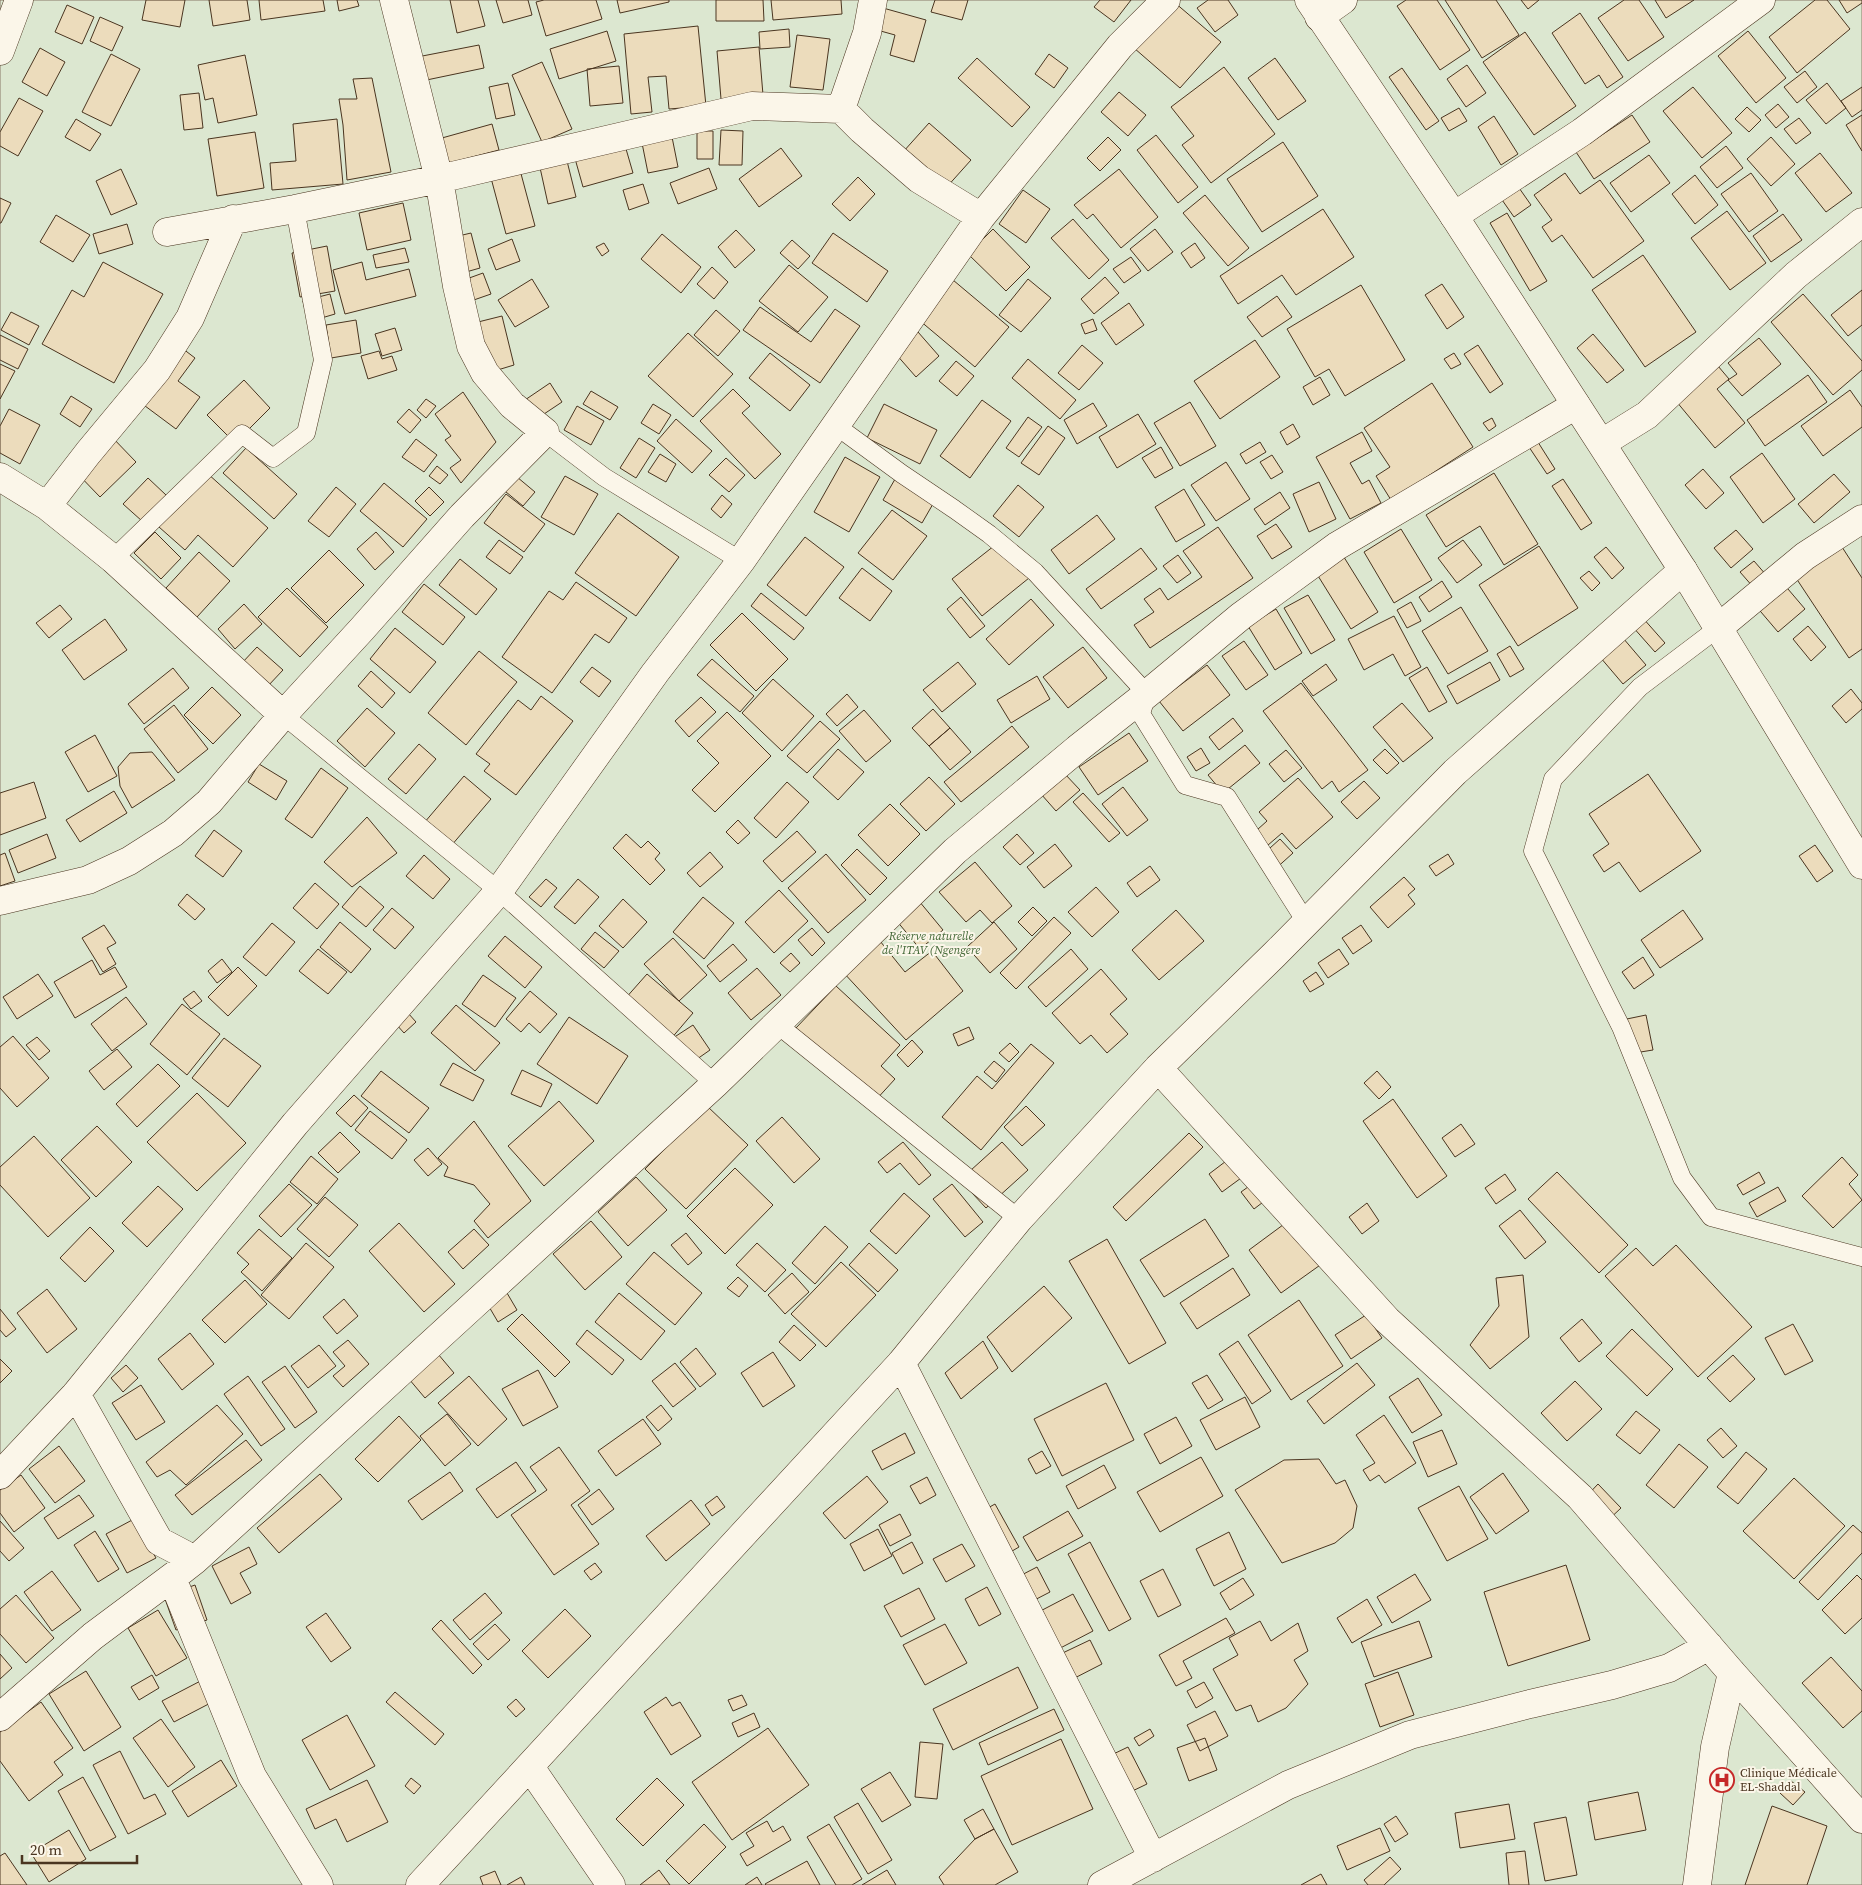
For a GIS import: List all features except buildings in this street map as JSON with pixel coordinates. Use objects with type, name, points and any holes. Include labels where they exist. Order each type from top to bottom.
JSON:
[{"type":"main road","points":[[0,51],[19,0]]},
{"type":"main road","points":[[0,901],[88,880],[129,861],[172,833],[209,802],[283,715],[462,516],[545,432],[512,405],[485,373],[471,346],[457,286],[439,179],[394,0]]},
{"type":"main road","points":[[841,109],[867,33],[873,0]]},
{"type":"main road","points":[[0,1475],[76,1394],[295,1124],[499,891],[655,673],[741,561],[981,217],[1120,46],[1166,0]]},
{"type":"main road","points":[[1343,0],[1314,8],[1454,216],[1602,443],[1683,570],[1862,865]]},
{"type":"main road","points":[[1454,216],[1582,132],[1761,0]]},
{"type":"main road","points":[[167,232],[295,209],[439,179],[752,106],[841,109],[862,130],[919,179],[981,217]]},
{"type":"main road","points":[[47,506],[162,363],[190,318],[233,219]]},
{"type":"main road","points":[[1602,443],[1647,415],[1796,275],[1862,222]]},
{"type":"main road","points":[[319,1885],[252,1776],[172,1578],[195,1560],[715,1084],[778,1025],[955,851],[1077,749],[1241,616],[1337,546],[1576,405]]},
{"type":"main road","points":[[0,477],[47,506],[113,559],[283,715]]},
{"type":"main road","points":[[1718,628],[1805,556],[1862,519]]},
{"type":"main road","points":[[420,1885],[901,1363],[1019,1219],[1158,1068],[1455,772],[1683,570]]},
{"type":"main road","points":[[1158,1068],[1387,1320],[1580,1497],[1732,1673],[1862,1819]]},
{"type":"main road","points":[[901,1363],[1153,1858]]},
{"type":"main road","points":[[76,1394],[159,1541],[195,1560]]},
{"type":"main road","points":[[0,1717],[93,1636],[195,1560]]},
{"type":"main road","points":[[1102,1885],[1288,1785],[1410,1735],[1612,1685],[1669,1668],[1709,1646]]},
{"type":"main road","points":[[1697,1885],[1715,1747],[1732,1673]]},
{"type":"main road","points":[[530,1767],[611,1885]]},
{"type":"lane","points":[[113,559],[242,434],[273,458],[306,433],[323,360],[295,209]]},
{"type":"lane","points":[[835,426],[968,519],[1035,572],[1147,694],[1141,714],[1186,785],[1227,797],[1306,922]]},
{"type":"lane","points":[[545,432],[604,478],[741,561]]},
{"type":"lane","points":[[1718,628],[1640,687],[1553,779],[1533,851],[1621,1027],[1682,1178],[1712,1217],[1862,1256]]},
{"type":"lane","points":[[283,715],[499,891],[715,1084]]},
{"type":"lane","points":[[778,1025],[1019,1219]]},
{"type":"green space","name":"Réserve naturelle de l'ITAV (Ngengere","points":[[0,0],[1862,0],[1862,1885],[0,1885]]},
{"type":"place","name":"Clinique Médicale EL-Shaddal","points":[[1722,1780]]}]
